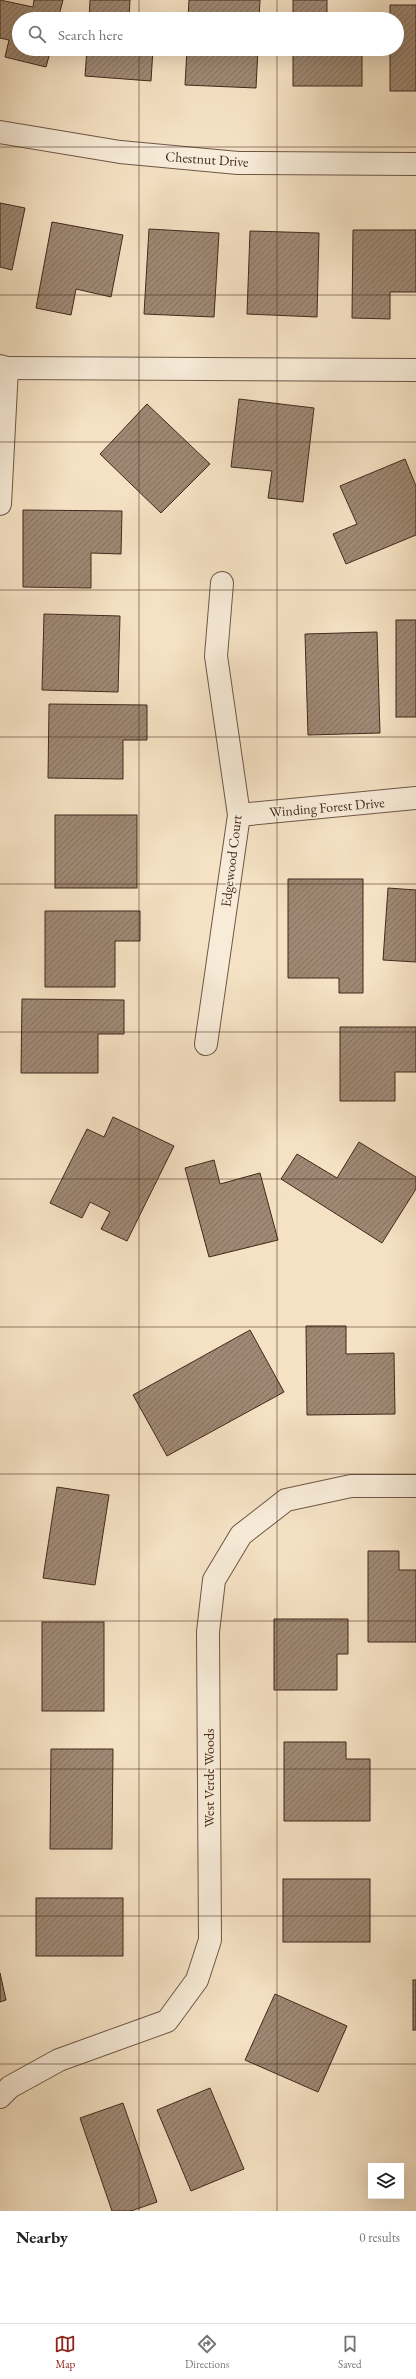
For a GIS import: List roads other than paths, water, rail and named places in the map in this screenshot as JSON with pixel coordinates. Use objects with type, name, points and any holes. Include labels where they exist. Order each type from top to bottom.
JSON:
[{"type":"street","name":"Chestnut Drive","points":[[0,132],[120,152],[238,163],[416,164]]},
{"type":"street","points":[[0,504],[3,367],[416,370]]},
{"type":"street","name":"Edgewood Court","points":[[206,1044],[239,815],[216,656],[222,583]]},
{"type":"street","name":"Winding Forest Drive","points":[[239,815],[416,798]]},
{"type":"street","name":"West Verde Woods","points":[[0,2097],[10,2087],[59,2060],[167,2021],[197,1980],[210,1940],[208,1632],[214,1580],[241,1535],[286,1500],[351,1486],[416,1486]]}]
